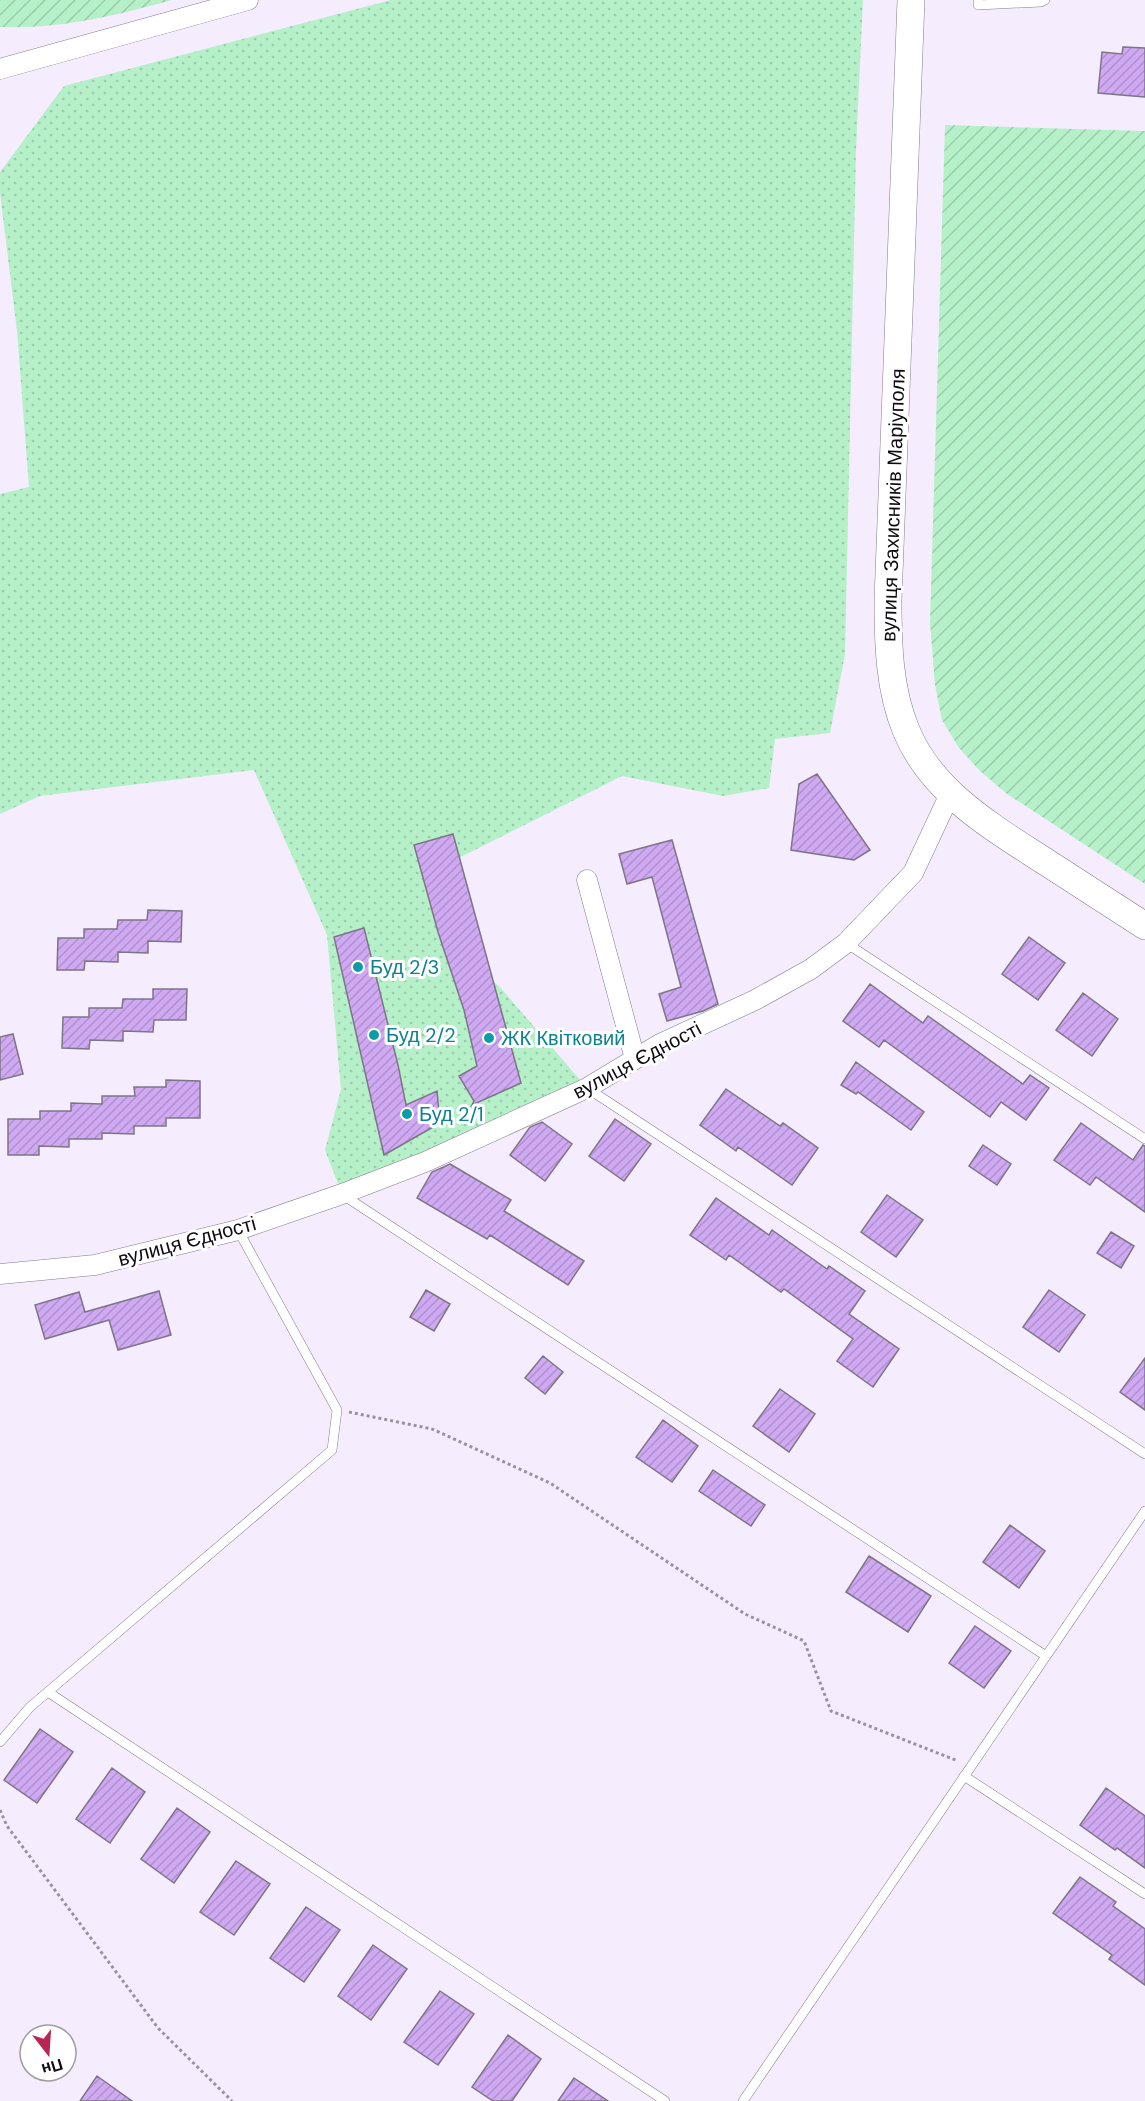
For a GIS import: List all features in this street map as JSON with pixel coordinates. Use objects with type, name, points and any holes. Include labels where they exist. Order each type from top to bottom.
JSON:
[{"type":"main road","name":"вулиця Захисників Маріуполя","points":[[911,0],[888,600],[888,651],[896,698],[906,731],[926,767],[950,794],[999,832],[1145,926]]},
{"type":"street","points":[[0,69],[248,0]]},
{"type":"street","name":"вулиця Єдності","points":[[0,1274],[95,1266],[238,1230],[342,1194],[424,1162],[587,1088],[660,1044],[755,1000],[811,969],[846,943],[913,873],[950,794]]},
{"type":"street","points":[[587,880],[635,1059]]},
{"type":"lane","points":[[978,0],[978,5],[1044,0]]},
{"type":"lane","points":[[846,943],[1145,1139]]},
{"type":"lane","points":[[587,1088],[1145,1454]]},
{"type":"lane","points":[[342,1194],[1046,1656]]},
{"type":"lane","points":[[0,1742],[30,1707],[332,1450],[337,1410],[238,1230]]},
{"type":"lane","points":[[743,2101],[1145,1511]]},
{"type":"lane","points":[[48,1692],[665,2101]]},
{"type":"lane","points":[[964,1776],[1145,1894]]},
{"type":"path","points":[[337,1410],[432,1429],[550,1483],[745,1614],[804,1641],[831,1711],[971,1766]]},
{"type":"path","points":[[0,1810],[7,1826],[158,2028],[232,2101]]},
{"type":"green space","points":[[0,0],[172,0],[66,24],[0,27]]},
{"type":"green space","points":[[391,0],[863,0],[856,150],[845,654],[830,733],[775,739],[769,788],[723,796],[622,776],[431,872],[446,944],[499,986],[587,1088],[342,1194],[325,1150],[341,1089],[327,935],[254,770],[40,796],[0,814],[0,494],[29,487],[17,331],[0,193],[0,172],[64,86]]},
{"type":"green space","points":[[945,125],[1145,131],[1145,884],[1007,794],[980,771],[959,748],[942,720],[935,685],[930,622]]},
{"type":"building","points":[[1123,47],[1145,48],[1145,97],[1098,93],[1102,52],[1122,54]]},
{"type":"building","points":[[817,774],[870,850],[854,860],[791,850],[799,784]]},
{"type":"building","points":[[453,834],[521,1083],[472,1105],[474,1101],[459,1076],[477,1066],[464,1010],[438,932],[414,845]]},
{"type":"building","points":[[672,840],[718,1004],[703,1011],[667,1021],[659,994],[681,987],[652,877],[627,884],[619,854]]},
{"type":"building","points":[[148,910],[182,911],[181,942],[148,941],[148,953],[118,952],[118,962],[85,961],[84,970],[57,970],[58,938],[84,938],[84,929],[117,929],[118,920],[147,920]]},
{"type":"building","points":[[364,928],[406,1105],[437,1091],[440,1123],[384,1155],[334,937]]},
{"type":"building","points":[[1029,937],[1065,963],[1038,1000],[1002,974]]},
{"type":"building","points":[[870,984],[923,1023],[928,1016],[1023,1084],[1030,1075],[1049,1088],[1026,1120],[1001,1102],[990,1117],[884,1040],[879,1047],[843,1021]]},
{"type":"building","points":[[153,989],[187,989],[186,1020],[154,1020],[153,1032],[123,1031],[123,1041],[90,1040],[89,1049],[62,1048],[63,1017],[89,1017],[89,1008],[122,1008],[123,999],[153,999]]},
{"type":"building","points":[[1083,993],[1118,1019],[1092,1056],[1056,1030]]},
{"type":"building","points":[[13,1034],[23,1074],[0,1080],[0,1037]]},
{"type":"building","points":[[856,1062],[924,1112],[911,1130],[858,1092],[856,1094],[841,1085]]},
{"type":"building","points":[[166,1080],[200,1081],[200,1118],[166,1118],[166,1126],[134,1126],[134,1134],[102,1133],[102,1139],[69,1139],[69,1147],[39,1146],[39,1155],[8,1155],[8,1119],[40,1119],[40,1111],[71,1111],[71,1103],[102,1104],[102,1096],[135,1096],[134,1087],[166,1087]]},
{"type":"building","points":[[726,1089],[780,1126],[783,1123],[818,1148],[792,1185],[738,1147],[736,1151],[700,1125]]},
{"type":"building","points":[[615,1119],[651,1144],[624,1181],[589,1156]]},
{"type":"building","points":[[542,1122],[572,1144],[545,1181],[510,1155],[530,1127]]},
{"type":"building","points":[[1081,1123],[1133,1160],[1143,1145],[1145,1146],[1145,1212],[1096,1177],[1090,1185],[1054,1160]]},
{"type":"building","points":[[983,1145],[1011,1164],[997,1185],[969,1166]]},
{"type":"building","points":[[450,1164],[511,1200],[504,1211],[584,1261],[568,1285],[490,1235],[487,1239],[417,1198],[432,1172]]},
{"type":"building","points":[[887,1195],[923,1220],[896,1257],[861,1232]]},
{"type":"building","points":[[716,1198],[769,1235],[772,1230],[827,1269],[829,1266],[865,1291],[849,1314],[899,1349],[873,1387],[837,1361],[853,1339],[784,1289],[781,1292],[729,1255],[726,1260],[690,1235]]},
{"type":"building","points":[[1111,1232],[1134,1246],[1121,1268],[1097,1253]]},
{"type":"building","points":[[426,1290],[450,1304],[434,1331],[410,1317]]},
{"type":"building","points":[[1049,1290],[1085,1315],[1059,1352],[1023,1327]]},
{"type":"building","points":[[159,1291],[171,1335],[118,1350],[109,1320],[45,1339],[35,1305],[79,1292],[85,1312]]},
{"type":"building","points":[[543,1356],[563,1372],[545,1394],[525,1378]]},
{"type":"building","points":[[1145,1358],[1145,1410],[1120,1392]]},
{"type":"building","points":[[780,1389],[815,1414],[789,1452],[753,1426]]},
{"type":"building","points":[[663,1420],[698,1446],[672,1482],[636,1457]]},
{"type":"building","points":[[713,1470],[765,1505],[751,1526],[699,1491]]},
{"type":"building","points":[[1010,1525],[1045,1551],[1019,1588],[983,1562]]},
{"type":"building","points":[[869,1556],[931,1596],[908,1632],[846,1592]]},
{"type":"building","points":[[975,1626],[1011,1651],[984,1688],[949,1663]]},
{"type":"building","points":[[40,1729],[73,1752],[37,1803],[4,1780]]},
{"type":"building","points":[[112,1768],[145,1792],[110,1843],[76,1819]]},
{"type":"building","points":[[1106,1788],[1145,1816],[1145,1868],[1080,1825]]},
{"type":"building","points":[[177,1808],[210,1832],[174,1883],[141,1859]]},
{"type":"building","points":[[236,1861],[270,1884],[234,1935],[200,1912]]},
{"type":"building","points":[[1080,1877],[1116,1902],[1113,1906],[1145,1929],[1145,1985],[1109,1959],[1112,1955],[1053,1913]]},
{"type":"building","points":[[306,1907],[340,1930],[304,1982],[270,1958]]},
{"type":"building","points":[[373,1945],[407,1969],[371,2020],[338,1996]]},
{"type":"building","points":[[440,1991],[474,2014],[438,2065],[404,2042]]},
{"type":"building","points":[[508,2035],[541,2059],[512,2101],[493,2101],[472,2087]]},
{"type":"building","points":[[97,2076],[132,2101],[80,2101]]},
{"type":"building","points":[[574,2078],[608,2101],[558,2101]]},
{"type":"place","name":"Буд 2/3","points":[[358,967]]},
{"type":"place","name":"Буд 2/2","points":[[374,1035]]},
{"type":"place","name":"ЖК Квітковий","points":[[489,1038]]},
{"type":"place","name":"Буд 2/1","points":[[407,1114]]}]
